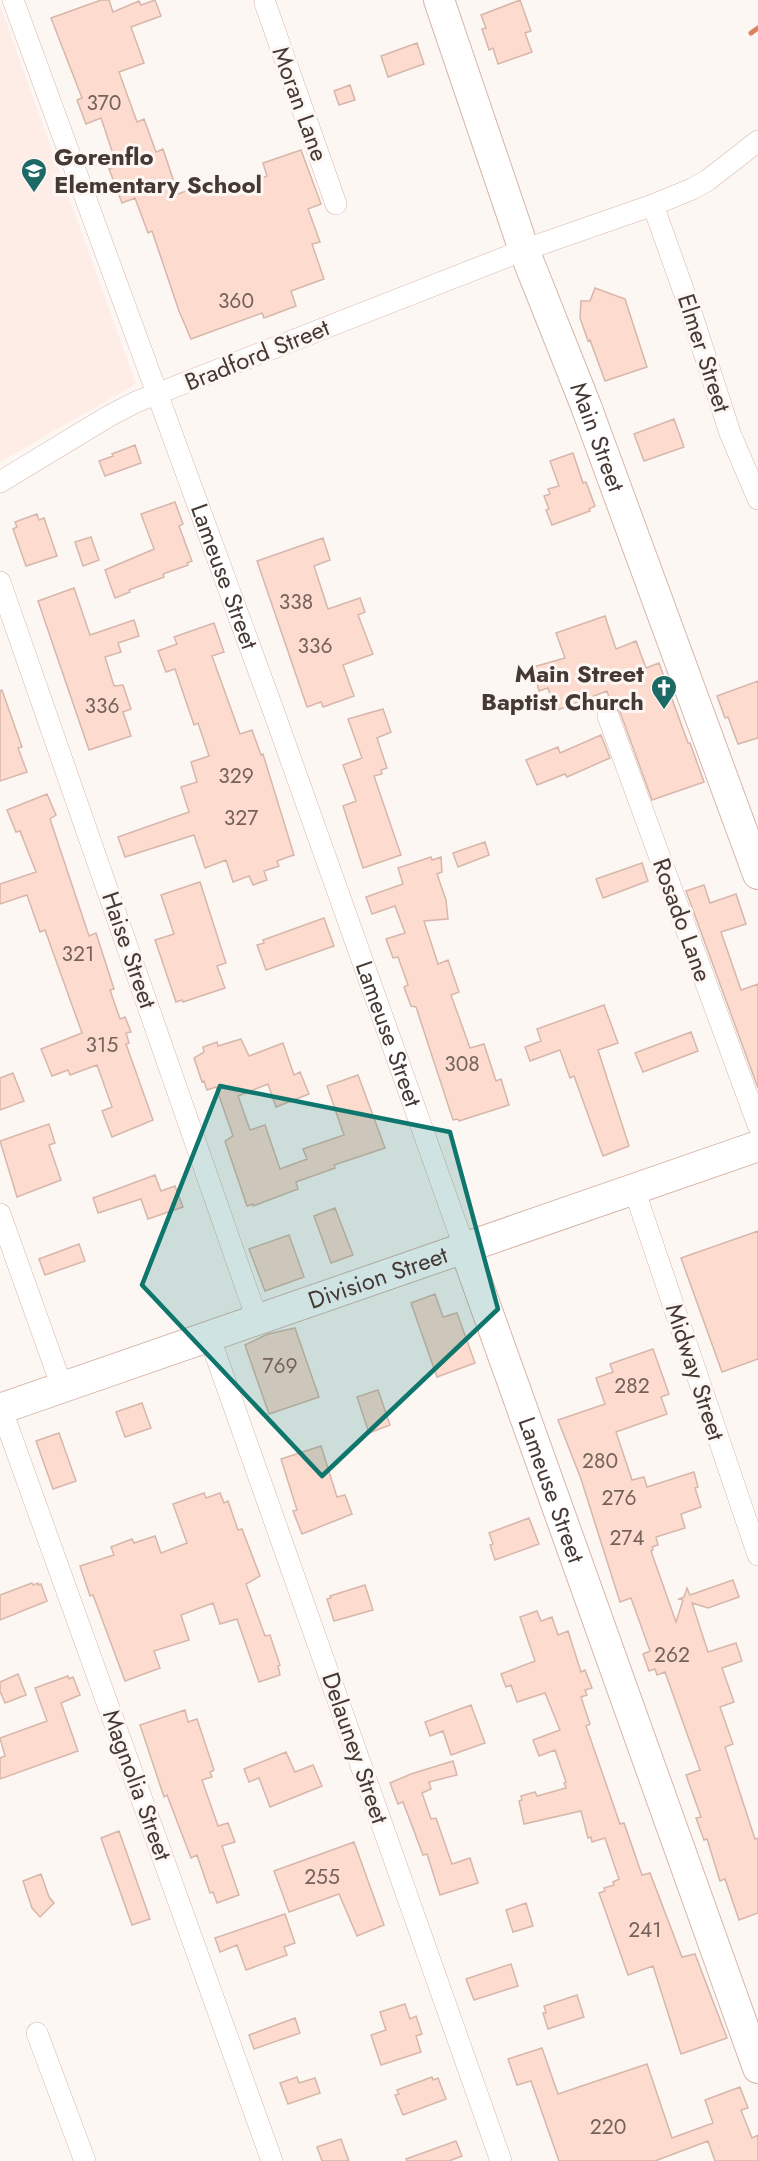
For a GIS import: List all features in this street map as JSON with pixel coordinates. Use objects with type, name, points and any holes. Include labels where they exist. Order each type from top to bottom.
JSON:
[{"type":"street","name":"Lameuse Street","points":[[13,0],[276,718],[758,2068]]},
{"type":"street","name":"Main Street","points":[[439,0],[524,250],[586,406],[758,874]]},
{"type":"street","name":"Moran Lane","points":[[265,3],[336,204]]},
{"type":"street","name":"Bradford Street","points":[[0,482],[109,416],[156,394],[524,250],[653,205],[708,180],[758,141]]},
{"type":"street","name":"Elmer Street","points":[[653,205],[730,433],[758,499]]},
{"type":"street","name":"Haise Street","points":[[0,582],[257,1319]]},
{"type":"street","name":"Rosado Lane","points":[[608,716],[758,1125]]},
{"type":"street","name":"Division Street","points":[[1,1408],[758,1146]]},
{"type":"street","name":"Midway Street","points":[[634,1189],[758,1555]]},
{"type":"street","points":[[0,1214],[62,1387]]},
{"type":"street","name":"Delauney Street","points":[[209,1336],[501,2161]]},
{"type":"street","name":"Magnolia Street","points":[[1,1408],[272,2161]]},
{"type":"street","points":[[37,2032],[85,2161]]},
{"type":"highlighted area","points":[[220,1086],[450,1132],[498,1309],[322,1476],[142,1285]]},
{"type":"shaded area","name":"Gorenflo Elementary School","points":[[0,5],[136,384],[0,462]]},
{"type":"building","points":[[101,0],[109,0],[113,12],[139,1],[141,5],[155,0],[161,16],[131,27],[144,63],[119,72],[137,122],[144,119],[156,152],[163,149],[178,194],[217,179],[223,194],[267,176],[263,163],[301,150],[321,204],[308,209],[320,242],[312,244],[324,279],[291,291],[296,306],[264,318],[262,313],[191,339],[152,231],[148,233],[135,198],[122,203],[109,169],[117,166],[101,118],[86,124],[77,100],[82,98],[51,18]]},
{"type":"building","points":[[520,0],[531,31],[525,33],[532,52],[498,64],[493,48],[489,50],[482,29],[486,28],[481,15]]},
{"type":"building","points":[[417,43],[424,64],[388,77],[381,56]]},
{"type":"building","points":[[350,85],[355,100],[339,105],[334,91]]},
{"type":"building","points":[[595,288],[625,299],[647,367],[605,381],[580,318],[581,301],[590,301]]},
{"type":"building","points":[[674,419],[684,447],[644,461],[634,434]]},
{"type":"building","points":[[135,445],[141,463],[105,476],[99,461]]},
{"type":"building","points":[[573,453],[583,483],[586,482],[595,506],[589,509],[590,511],[552,525],[544,496],[550,494],[548,489],[559,486],[550,461]]},
{"type":"building","points":[[175,502],[183,524],[179,526],[192,561],[187,563],[188,565],[163,574],[164,577],[129,590],[130,592],[115,598],[105,570],[154,549],[141,514]]},
{"type":"building","points":[[37,514],[39,520],[44,518],[57,556],[26,566],[13,529],[17,527],[15,522]]},
{"type":"building","points":[[91,537],[99,560],[83,566],[75,542]]},
{"type":"building","points":[[323,538],[330,560],[314,566],[328,609],[360,598],[365,612],[358,615],[373,654],[343,665],[354,696],[323,707],[321,702],[307,707],[257,561]]},
{"type":"building","points":[[74,588],[90,635],[134,620],[139,636],[118,643],[121,652],[105,657],[114,686],[123,685],[131,709],[123,712],[131,736],[89,750],[38,601]]},
{"type":"building","points":[[605,616],[616,649],[636,641],[646,668],[659,663],[704,782],[652,800],[620,712],[611,704],[607,691],[555,711],[548,688],[539,691],[533,667],[565,658],[556,633]]},
{"type":"building","points":[[214,623],[224,652],[212,656],[240,734],[252,730],[261,755],[263,754],[294,855],[277,861],[279,866],[264,871],[267,880],[253,885],[249,876],[233,882],[226,860],[205,868],[194,835],[125,857],[118,837],[189,812],[181,787],[197,782],[191,762],[209,756],[198,723],[194,725],[175,669],[166,672],[158,651],[177,644],[174,637]]},
{"type":"building","points":[[758,681],[758,738],[738,744],[717,696]]},
{"type":"building","points":[[2,690],[22,747],[18,748],[27,772],[0,781],[0,691]]},
{"type":"building","points":[[383,709],[391,732],[377,738],[387,768],[381,770],[382,774],[374,776],[401,855],[363,868],[343,806],[356,801],[343,765],[362,758],[348,719]]},
{"type":"building","points":[[601,735],[610,758],[567,777],[565,774],[537,785],[526,760],[558,747],[560,753]]},
{"type":"building","points":[[47,794],[56,815],[50,819],[89,936],[96,933],[114,989],[110,990],[120,1019],[125,1017],[131,1032],[126,1033],[129,1043],[126,1044],[153,1120],[112,1137],[102,1111],[112,1107],[97,1065],[70,1075],[68,1070],[52,1076],[41,1049],[82,1033],[45,930],[40,932],[27,895],[0,904],[0,884],[36,872],[20,831],[16,832],[7,810]]},
{"type":"building","points":[[485,842],[489,855],[458,867],[453,853]]},
{"type":"building","points":[[431,857],[432,860],[441,857],[442,872],[437,874],[446,900],[448,919],[424,921],[438,964],[448,960],[459,992],[451,995],[470,1048],[484,1044],[496,1081],[501,1079],[509,1105],[459,1121],[458,1119],[453,1120],[416,1007],[411,1006],[404,987],[408,985],[398,957],[393,958],[386,939],[405,933],[395,906],[372,914],[366,897],[403,884],[398,868]]},
{"type":"building","points":[[642,863],[648,881],[603,898],[596,879]]},
{"type":"building","points":[[200,882],[226,963],[217,966],[225,988],[183,1002],[182,1000],[176,1002],[155,940],[174,934],[161,895]]},
{"type":"building","points":[[704,885],[710,903],[736,894],[746,924],[721,932],[741,990],[758,984],[758,1088],[686,891]]},
{"type":"building","points":[[324,918],[334,946],[266,970],[257,945],[264,943],[263,940]]},
{"type":"building","points":[[604,1005],[618,1043],[598,1050],[629,1146],[603,1156],[574,1076],[570,1078],[560,1050],[530,1061],[525,1047],[541,1041],[537,1029]]},
{"type":"building","points":[[691,1032],[698,1051],[643,1072],[635,1053]]},
{"type":"building","points":[[241,1039],[249,1056],[283,1043],[294,1075],[300,1072],[309,1094],[276,1107],[268,1084],[238,1096],[250,1130],[265,1125],[280,1169],[307,1159],[303,1149],[344,1135],[327,1086],[358,1075],[385,1148],[334,1165],[335,1168],[296,1182],[298,1189],[253,1206],[253,1204],[247,1206],[225,1141],[233,1136],[216,1087],[207,1090],[194,1058],[204,1052],[203,1047],[217,1042],[218,1046]]},
{"type":"building","points":[[13,1073],[24,1101],[0,1110],[0,1078]]},
{"type":"building","points":[[49,1124],[55,1143],[49,1145],[61,1180],[17,1197],[0,1141]]},
{"type":"building","points":[[155,1175],[161,1191],[175,1186],[183,1207],[148,1219],[141,1199],[98,1213],[93,1198]]},
{"type":"building","points":[[335,1208],[353,1255],[331,1263],[314,1216]]},
{"type":"building","points":[[758,1231],[758,1359],[722,1372],[681,1258]]},
{"type":"building","points":[[289,1235],[304,1277],[265,1291],[249,1249]]},
{"type":"building","points":[[79,1244],[85,1261],[45,1275],[39,1259]]},
{"type":"building","points":[[435,1294],[443,1317],[457,1313],[475,1363],[437,1377],[411,1303]]},
{"type":"building","points":[[295,1328],[319,1397],[269,1414],[245,1345],[268,1334]]},
{"type":"building","points":[[653,1349],[669,1394],[661,1397],[667,1414],[616,1432],[632,1480],[644,1477],[647,1487],[694,1472],[698,1487],[695,1488],[701,1507],[681,1514],[685,1528],[656,1537],[658,1545],[652,1547],[651,1551],[676,1622],[683,1600],[679,1599],[684,1597],[687,1588],[690,1595],[733,1580],[739,1597],[708,1608],[692,1603],[708,1652],[736,1643],[742,1661],[722,1668],[734,1702],[720,1707],[733,1744],[725,1747],[755,1839],[758,1838],[758,1913],[739,1920],[725,1879],[720,1881],[707,1839],[704,1840],[696,1818],[701,1817],[686,1775],[700,1770],[665,1672],[657,1675],[655,1669],[649,1671],[643,1654],[650,1651],[631,1598],[620,1602],[581,1479],[558,1420],[605,1404],[596,1378],[613,1372],[610,1364]]},
{"type":"building","points":[[378,1390],[390,1425],[369,1433],[357,1397]]},
{"type":"building","points":[[142,1403],[151,1428],[125,1437],[116,1412]]},
{"type":"building","points":[[59,1433],[76,1481],[53,1489],[36,1441]]},
{"type":"building","points":[[321,1446],[337,1497],[345,1495],[352,1514],[302,1534],[293,1511],[297,1510],[281,1459]]},
{"type":"building","points":[[204,1493],[206,1498],[220,1493],[224,1503],[228,1501],[238,1530],[242,1529],[260,1576],[246,1584],[265,1636],[270,1635],[280,1665],[278,1666],[280,1675],[259,1682],[237,1619],[220,1624],[213,1603],[181,1615],[189,1640],[154,1651],[160,1668],[125,1681],[80,1566],[114,1555],[111,1547],[132,1539],[134,1543],[155,1536],[161,1553],[187,1543],[173,1504]]},
{"type":"building","points":[[529,1518],[539,1544],[495,1560],[489,1533]]},
{"type":"building","points":[[32,1583],[33,1585],[41,1584],[47,1601],[0,1620],[0,1595]]},
{"type":"building","points":[[365,1585],[373,1610],[334,1621],[327,1599]]},
{"type":"building","points":[[537,1611],[541,1621],[552,1617],[558,1635],[568,1631],[581,1672],[585,1670],[592,1688],[585,1690],[587,1695],[581,1697],[590,1724],[586,1726],[620,1824],[624,1823],[642,1875],[650,1873],[682,1957],[695,1954],[727,2038],[681,2054],[653,1966],[628,1975],[599,1893],[605,1891],[604,1888],[614,1885],[613,1882],[619,1879],[605,1838],[592,1842],[591,1837],[588,1838],[581,1811],[524,1824],[519,1801],[522,1800],[521,1796],[535,1792],[537,1796],[566,1788],[555,1750],[539,1756],[533,1740],[560,1730],[545,1693],[517,1702],[511,1685],[506,1687],[501,1674],[535,1661],[520,1617]]},
{"type":"building","points":[[18,1674],[26,1695],[5,1703],[0,1691],[0,1682]]},
{"type":"building","points":[[68,1676],[69,1679],[73,1677],[80,1695],[61,1703],[78,1751],[0,1779],[0,1758],[5,1756],[0,1738],[47,1721],[35,1688]]},
{"type":"building","points":[[471,1705],[485,1743],[451,1755],[443,1731],[430,1736],[425,1722]]},
{"type":"building","points":[[185,1710],[188,1722],[197,1719],[214,1770],[210,1772],[212,1777],[202,1780],[218,1826],[228,1823],[235,1842],[222,1846],[239,1895],[217,1903],[213,1892],[210,1893],[197,1855],[191,1858],[167,1795],[164,1797],[140,1725]]},
{"type":"building","points":[[286,1752],[295,1772],[313,1765],[322,1786],[270,1807],[259,1778],[249,1782],[244,1769]]},
{"type":"building","points":[[453,1761],[457,1775],[429,1782],[431,1789],[422,1793],[431,1819],[436,1818],[452,1864],[470,1858],[478,1883],[440,1895],[427,1854],[423,1855],[403,1802],[398,1804],[390,1783]]},
{"type":"building","points":[[119,1831],[150,1919],[132,1925],[101,1838]]},
{"type":"building","points":[[354,1842],[384,1925],[357,1936],[339,1894],[289,1912],[274,1871]]},
{"type":"building","points":[[41,1874],[49,1897],[54,1903],[40,1917],[32,1908],[23,1881]]},
{"type":"building","points":[[526,1903],[533,1926],[513,1932],[506,1910]]},
{"type":"building","points":[[285,1914],[295,1943],[284,1947],[287,1955],[246,1970],[237,1945],[220,1952],[215,1938]]},
{"type":"building","points":[[511,1964],[518,1986],[474,2000],[466,1979]]},
{"type":"building","points":[[577,1995],[584,2017],[548,2029],[543,2013],[546,2013],[544,2006]]},
{"type":"building","points":[[405,2004],[410,2019],[416,2016],[422,2034],[416,2036],[421,2052],[381,2065],[371,2035],[386,2030],[380,2012]]},
{"type":"building","points":[[295,2018],[300,2033],[254,2049],[249,2035]]},
{"type":"building","points":[[542,2048],[558,2094],[647,2064],[672,2138],[713,2123],[705,2100],[740,2087],[748,2108],[741,2110],[752,2138],[758,2135],[758,2161],[715,2161],[708,2141],[655,2161],[559,2161],[531,2081],[517,2085],[508,2059]]},
{"type":"building","points":[[297,2077],[299,2083],[315,2078],[320,2093],[288,2104],[280,2083]]},
{"type":"building","points":[[432,2077],[433,2080],[438,2078],[446,2099],[403,2115],[395,2095],[399,2094],[397,2090]]},
{"type":"building","points":[[341,2139],[349,2161],[322,2161],[317,2147]]},
{"type":"building","points":[[456,2141],[462,2156],[449,2161],[407,2161],[406,2159]]},
{"type":"waterway","points":[[751,33],[758,28]]},
{"type":"place","name":"Gorenflo Elementary School","points":[[34,194]]},
{"type":"place","name":"Main Street Baptist Church","points":[[664,711]]}]
